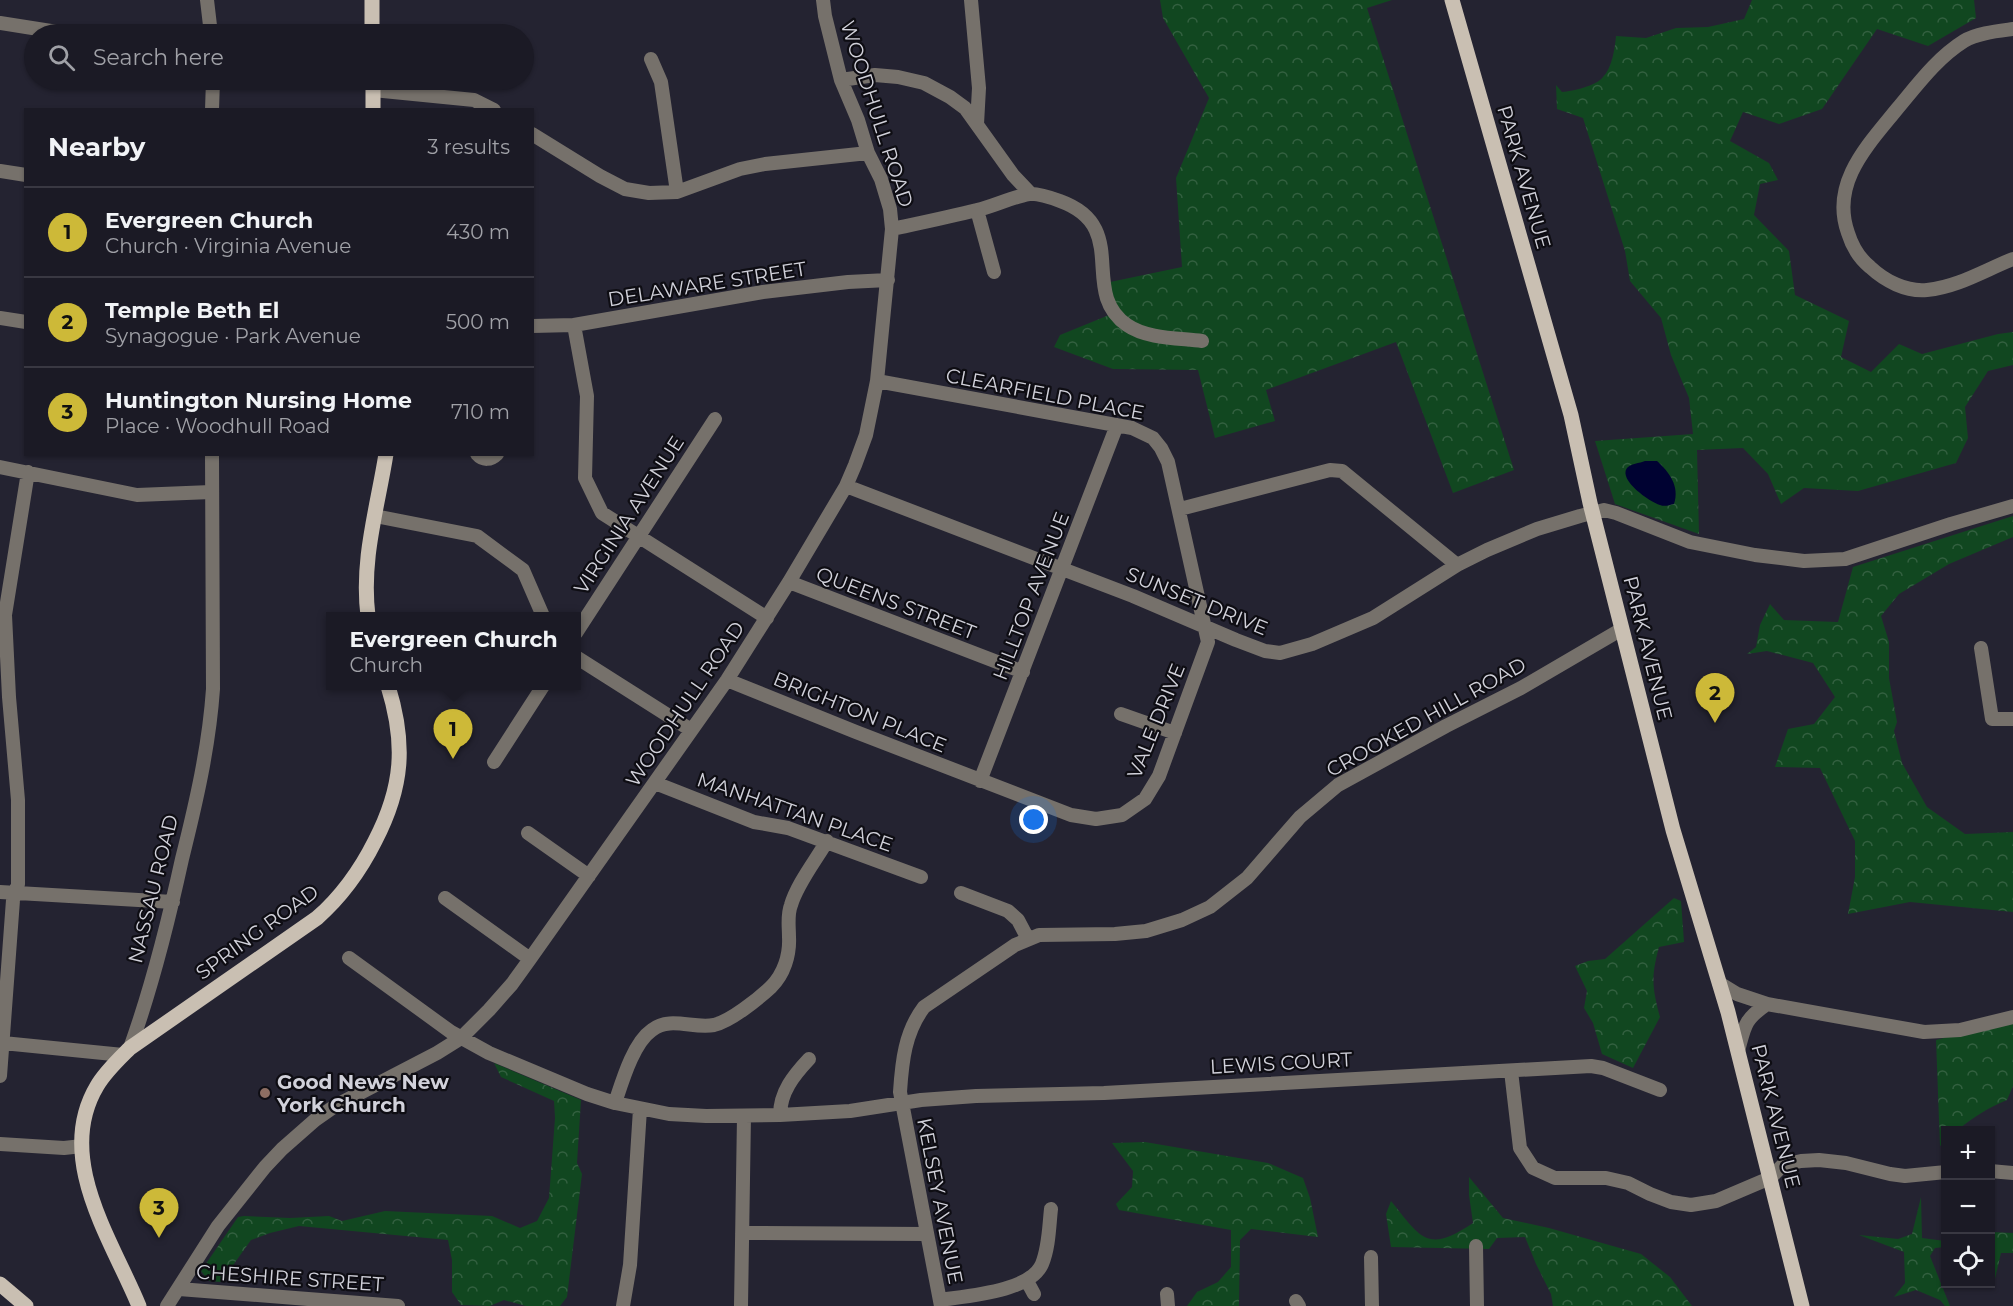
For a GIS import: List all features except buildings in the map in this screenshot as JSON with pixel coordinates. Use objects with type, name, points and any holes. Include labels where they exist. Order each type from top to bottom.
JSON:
[{"type":"main road","points":[[372,0],[372,24]]},
{"type":"main road","name":"PARK AVENUE","points":[[1452,0],[1571,415],[1593,513],[1673,830],[1728,1012],[1802,1306]]},
{"type":"main road","points":[[373,90],[373,108]]},
{"type":"main road","points":[[368,612],[365,574],[386,456]]},
{"type":"main road","name":"SPRING ROAD","points":[[126,1052],[317,918],[348,885],[386,819],[399,771],[399,732],[388,690]]},
{"type":"main road","name":"NASSAU ROAD","points":[[126,1052],[97,1085],[87,1106],[82,1146],[83,1165],[92,1197],[138,1306]]},
{"type":"main road","points":[[0,1284],[26,1306]]},
{"type":"street","points":[[207,0],[210,24]]},
{"type":"street","name":"WOODHULL ROAD","points":[[167,1306],[212,1236],[266,1167],[315,1120],[335,1106],[437,1053],[461,1038],[504,993],[727,680],[846,486],[866,435],[877,381],[892,230],[890,209],[881,179],[868,153],[858,120],[841,80],[823,0]]},
{"type":"street","points":[[971,0],[979,88],[977,124]]},
{"type":"street","points":[[0,23],[24,27]]},
{"type":"street","points":[[2013,28],[1967,39],[1942,57],[1922,78],[1860,155],[1848,176],[1843,197],[1844,221],[1851,244],[1863,261],[1879,275],[1900,287],[1924,290],[1947,287],[2013,259]]},
{"type":"street","points":[[651,59],[662,82],[677,192]]},
{"type":"street","points":[[841,80],[875,75],[898,77],[924,83],[965,108],[1013,175],[1031,194],[1077,207],[1093,223],[1101,242],[1103,279],[1107,298],[1115,313],[1127,325],[1145,333],[1202,341]]},
{"type":"street","points":[[212,108],[213,90]]},
{"type":"street","points":[[407,90],[474,100],[490,108]]},
{"type":"street","points":[[534,135],[625,189],[649,193],[677,192],[740,169],[765,164],[868,153]]},
{"type":"street","points":[[0,171],[24,175]]},
{"type":"street","points":[[892,230],[977,210],[1031,194]]},
{"type":"street","points":[[977,210],[994,272]]},
{"type":"street","name":"DELAWARE STREET","points":[[534,326],[574,326],[764,292],[848,282],[888,280]]},
{"type":"street","points":[[0,318],[24,322]]},
{"type":"street","points":[[574,326],[587,396],[585,478],[602,513],[767,618]]},
{"type":"street","name":"CLEARFIELD PLACE","points":[[877,381],[1117,425],[1143,432],[1153,438],[1168,462],[1204,626]]},
{"type":"street","name":"VIRGINIA AVENUE","points":[[581,625],[715,419]]},
{"type":"street","name":"HILLTOP AVENUE","points":[[980,780],[1117,425]]},
{"type":"street","name":"NASSAU ROAD","points":[[126,1052],[145,1006],[172,902],[200,782],[212,713],[212,456]]},
{"type":"street","points":[[0,467],[137,495],[211,492]]},
{"type":"street","points":[[1180,509],[1330,470],[1342,471],[1457,566]]},
{"type":"street","points":[[0,1076],[13,900],[18,884],[20,839],[3,614],[28,472]]},
{"type":"street","name":"SUNSET DRIVE","points":[[846,486],[1062,568],[1265,651],[1280,652],[1312,644],[1373,618],[1487,550],[1538,529],[1593,513]]},
{"type":"street","points":[[1593,513],[1604,510],[1616,513],[1690,542],[1755,555],[1804,561],[1845,559],[2013,506]]},
{"type":"street","points":[[375,516],[477,536],[524,570],[541,612]]},
{"type":"street","name":"QUEENS STREET","points":[[789,582],[1023,672]]},
{"type":"street","name":"VALE DRIVE","points":[[980,780],[1071,815],[1096,819],[1122,815],[1145,800],[1159,776],[1208,642],[1204,626]]},
{"type":"street","name":"CROOKED HILL ROAD","points":[[901,1104],[903,1056],[914,1020],[924,1007],[954,985],[1028,939],[1052,934],[1115,934],[1146,931],[1182,920],[1210,907],[1247,878],[1300,817],[1338,785],[1521,688],[1622,629]]},
{"type":"street","points":[[1981,648],[1992,719],[2013,719]]},
{"type":"street","points":[[581,660],[691,730]]},
{"type":"street","name":"BRIGHTON PLACE","points":[[727,680],[980,780]]},
{"type":"street","points":[[494,762],[540,690]]},
{"type":"street","points":[[1121,714],[1175,734]]},
{"type":"street","name":"MANHATTAN PLACE","points":[[655,783],[754,822],[788,828],[921,877]]},
{"type":"street","points":[[528,833],[589,876]]},
{"type":"street","points":[[615,1103],[636,1050],[642,1039],[652,1029],[665,1024],[701,1026],[716,1024],[728,1019],[772,986],[786,962],[789,948],[790,905],[827,841]]},
{"type":"street","points":[[0,892],[172,902]]},
{"type":"street","points":[[961,893],[1008,911],[1018,920],[1028,939]]},
{"type":"street","points":[[445,898],[530,959]]},
{"type":"street","points":[[349,958],[461,1038],[549,1079],[615,1103],[669,1114],[744,1116],[850,1111],[901,1104]]},
{"type":"street","points":[[1719,983],[1737,994],[1767,1004],[1924,1032],[1960,1030],[2013,1017]]},
{"type":"street","points":[[1728,1012],[1767,1004]]},
{"type":"street","points":[[1738,1051],[1745,1024],[1751,1015],[1767,1004]]},
{"type":"street","points":[[3,1043],[126,1052]]},
{"type":"street","points":[[780,1115],[780,1106],[786,1089],[809,1059]]},
{"type":"street","name":"LEWIS COURT","points":[[901,1104],[976,1096],[1104,1093],[1591,1066],[1603,1068],[1659,1090]]},
{"type":"street","points":[[1511,1071],[1520,1148],[1533,1168],[1555,1178],[1606,1178],[1628,1182],[1671,1202],[1691,1205],[1716,1201],[1770,1178],[1783,1165],[1801,1161],[1820,1160],[1846,1163],[1905,1176],[1941,1172]]},
{"type":"street","name":"KELSEY AVENUE","points":[[901,1104],[940,1303]]},
{"type":"street","points":[[622,1306],[630,1265],[640,1109]]},
{"type":"street","points":[[741,1306],[744,1116]]},
{"type":"street","points":[[0,1144],[64,1148],[82,1146]]},
{"type":"street","points":[[1995,1171],[2013,1173]]},
{"type":"street","points":[[940,1303],[1001,1290],[1027,1281],[1041,1266],[1047,1246],[1051,1209]]},
{"type":"street","points":[[742,1233],[926,1234]]},
{"type":"street","points":[[1476,1246],[1477,1306]]},
{"type":"street","points":[[1371,1257],[1372,1306]]},
{"type":"street","points":[[1027,1281],[1034,1294]]},
{"type":"street","name":"CHESHIRE STREET","points":[[178,1289],[398,1306]]},
{"type":"green space","points":[[1160,0],[1392,0],[1367,8],[1514,470],[1453,493],[1396,342],[1266,390],[1275,421],[1215,438],[1198,370],[1113,369],[1054,347],[1060,335],[1114,313],[1110,282],[1182,267],[1176,178],[1209,98],[1163,18]]},
{"type":"green space","points":[[1752,0],[1974,0],[1976,18],[1928,46],[1877,29],[1822,109],[1779,124],[1743,112],[1730,141],[1769,163],[1778,180],[1760,184],[1754,215],[1789,251],[1795,295],[1849,321],[1841,357],[1871,372],[1899,344],[1922,354],[2013,332],[2013,365],[1988,371],[1965,407],[1968,438],[1956,463],[1858,491],[1804,488],[1781,504],[1768,474],[1743,448],[1697,450],[1699,534],[1615,504],[1595,441],[1693,434],[1689,398],[1671,355],[1661,318],[1630,281],[1625,251],[1583,118],[1557,109],[1556,85],[1562,92],[1584,88],[1600,80],[1611,63],[1616,36],[1646,38],[1676,28],[1708,27],[1744,19]]},
{"type":"green space","points":[[2013,516],[2013,537],[1949,564],[1899,594],[1881,616],[1889,642],[1889,678],[1897,722],[1894,731],[1902,763],[1927,807],[1965,834],[2013,832],[2013,912],[1910,902],[1848,914],[1855,877],[1855,841],[1820,768],[1775,767],[1788,729],[1814,724],[1835,697],[1813,663],[1767,651],[1747,654],[1756,647],[1760,625],[1770,604],[1784,620],[1838,622],[1853,567]]},
{"type":"green space","points":[[1674,898],[1681,901],[1684,942],[1659,947],[1654,982],[1660,1017],[1633,1068],[1602,1054],[1593,1023],[1584,1008],[1587,991],[1575,966],[1588,961],[1605,959]]},
{"type":"green space","points":[[2013,1020],[2013,1086],[2007,1100],[1981,1113],[1963,1126],[1941,1126],[1940,1146],[1936,1040]]},
{"type":"green space","points":[[494,1063],[581,1100],[577,1163],[582,1174],[567,1297],[560,1306],[526,1306],[504,1300],[490,1306],[461,1305],[452,1292],[452,1260],[448,1240],[299,1226],[251,1240],[221,1282],[209,1281],[201,1271],[238,1217],[244,1216],[290,1218],[329,1216],[342,1221],[385,1211],[492,1216],[520,1228],[537,1221],[549,1198],[555,1118],[554,1101],[501,1077]]},
{"type":"green space","points":[[1145,1142],[1268,1163],[1303,1178],[1310,1198],[1318,1237],[1251,1229],[1240,1240],[1239,1306],[1187,1306],[1197,1292],[1218,1282],[1231,1267],[1231,1230],[1119,1210],[1116,1204],[1132,1187],[1133,1171],[1112,1143]]},
{"type":"green space","points":[[1469,1177],[1503,1218],[1549,1228],[1641,1254],[1670,1277],[1692,1306],[1553,1306],[1551,1294],[1525,1237],[1497,1238],[1489,1249],[1391,1247],[1386,1214],[1391,1201],[1410,1224],[1426,1237],[1445,1238],[1473,1223]]},
{"type":"green space","points":[[1921,1197],[1922,1238],[1941,1240],[1941,1247],[1935,1248],[1930,1256],[1950,1306],[1945,1306],[1940,1300],[1916,1290],[1894,1297],[1905,1283],[1904,1252],[1859,1235],[1898,1239],[1912,1234]]},
{"type":"green space","points":[[1995,1232],[2013,1233],[2013,1253],[2001,1253],[1995,1279]]},
{"type":"shaded area","points":[[1645,461],[1657,461],[1666,470],[1676,491],[1674,504],[1664,506],[1655,503],[1631,484],[1625,473],[1627,468]]},
{"type":"place","name":"Temple Beth El","points":[[1715,723]]},
{"type":"place","name":"Evergreen Church","points":[[453,759]]},
{"type":"place","name":"Good News New York Church","points":[[265,1093]]},
{"type":"place","name":"Huntington Nursing Home","points":[[159,1238]]}]
